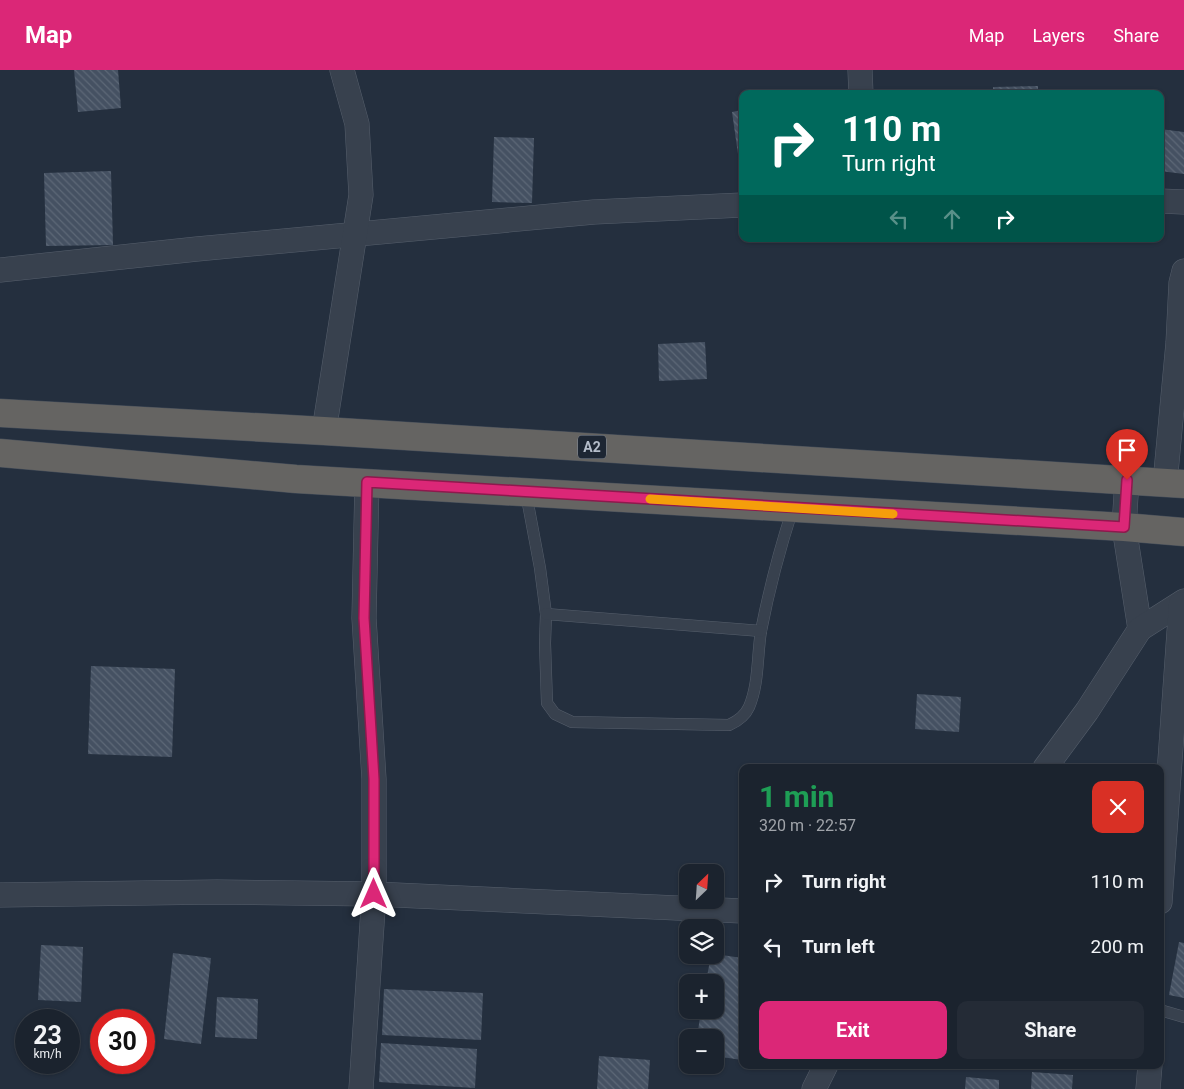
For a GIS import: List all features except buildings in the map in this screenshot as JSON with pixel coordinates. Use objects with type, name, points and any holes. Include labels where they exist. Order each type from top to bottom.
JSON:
[{"type":"highway","name":"A2","points":[[0,413],[324,431],[1175,484]]},
{"type":"highway","points":[[0,454],[296,479],[1184,532]]},
{"type":"street","points":[[324,431],[362,195],[357,124],[342,70]]},
{"type":"street","points":[[860,70],[861,90]]},
{"type":"street","points":[[1164,201],[1184,202]]},
{"type":"street","points":[[0,270],[196,249],[594,212],[739,205]]},
{"type":"street","points":[[1175,484],[1178,343],[1181,283],[1184,271]]},
{"type":"street","points":[[1127,480],[1124,527],[1140,629]]},
{"type":"street","points":[[361,1089],[374,894],[374,779],[364,618],[367,482]]},
{"type":"street","points":[[1055,762],[1140,629],[1183,602]]},
{"type":"street","points":[[1164,850],[1183,602]]},
{"type":"street","points":[[0,895],[217,892],[374,894],[739,911]]},
{"type":"street","points":[[814,1089],[824,1069]]},
{"type":"street","points":[[1148,1089],[1150,1069]]},
{"type":"lane","points":[[526,492],[540,568],[546,614],[547,703],[555,714],[572,722],[729,725],[740,720],[748,709],[754,692],[761,631],[793,508]]},
{"type":"lane","points":[[546,614],[761,631]]},
{"type":"lane","points":[[1164,1011],[1184,1017]]},
{"type":"slow traffic","points":[[650,499],[893,514]]},
{"type":"route","points":[[374,894],[374,779],[364,618],[367,482],[1124,527],[1127,480]]}]
